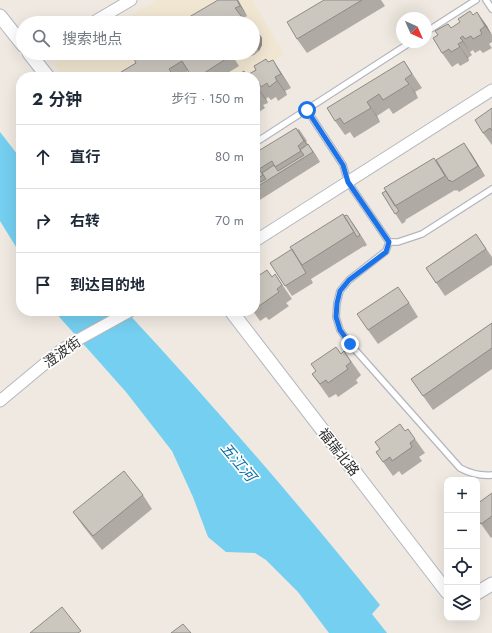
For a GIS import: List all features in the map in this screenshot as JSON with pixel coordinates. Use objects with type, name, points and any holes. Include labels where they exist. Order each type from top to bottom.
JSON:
[{"type":"street","points":[[104,16],[131,0]]},
{"type":"street","points":[[0,16],[16,36]]},
{"type":"street","points":[[38,60],[45,72]]},
{"type":"street","points":[[260,238],[492,90]]},
{"type":"street","name":"澄波街","points":[[0,400],[60,351],[121,316]]},
{"type":"street","name":"福瑞北路","points":[[235,316],[444,588]]},
{"type":"street","points":[[480,591],[492,584]]},
{"type":"lane","points":[[432,28],[476,0]]},
{"type":"lane","points":[[486,0],[492,9]]},
{"type":"lane","points":[[260,140],[402,48]]},
{"type":"lane","points":[[307,110],[343,165],[348,182],[389,242]]},
{"type":"lane","points":[[389,242],[398,242],[422,234],[492,189]]},
{"type":"lane","points":[[389,242],[386,252],[349,280],[340,291],[336,317],[340,330],[350,344],[460,468],[482,476],[492,475]]},
{"type":"shaded area","points":[[157,0],[252,0],[284,54],[258,72],[60,72],[54,64],[61,60],[260,60],[260,16],[131,16]]},
{"type":"water","points":[[0,132],[16,153],[16,247],[0,221]]},
{"type":"water","name":"五江河","points":[[58,316],[131,316],[256,456],[380,605],[372,614],[387,633],[329,633],[298,592],[266,560],[255,553],[226,552],[208,537],[193,497],[172,451],[126,392]]},
{"type":"building","points":[[218,0],[237,0],[240,6],[235,8],[241,16],[191,16]]},
{"type":"building","points":[[324,0],[362,0],[297,39],[287,22]]},
{"type":"building","points":[[470,11],[473,15],[477,12],[485,26],[480,30],[482,34],[473,39],[471,36],[465,39],[463,36],[460,38],[463,41],[458,44],[460,47],[451,52],[449,49],[442,53],[433,38],[438,35],[435,31],[448,24],[451,28],[460,22],[458,19]]},
{"type":"building","points":[[266,59],[268,62],[273,60],[281,74],[275,77],[277,81],[269,87],[267,83],[261,87],[260,72],[253,72],[256,70],[254,66]]},
{"type":"building","points":[[134,60],[224,60],[206,72],[189,72],[182,61],[169,69],[171,72],[121,72],[136,63]]},
{"type":"building","points":[[404,61],[412,74],[405,79],[409,84],[383,100],[379,94],[367,102],[371,108],[344,124],[340,118],[335,121],[327,108]]},
{"type":"building","points":[[492,108],[492,131],[490,128],[483,133],[475,120]]},
{"type":"building","points":[[296,128],[304,141],[298,146],[301,151],[275,167],[272,161],[260,168],[260,150]]},
{"type":"building","points":[[464,143],[478,166],[452,182],[450,180],[449,181],[436,160]]},
{"type":"building","points":[[308,144],[313,152],[260,185],[260,182],[266,179],[262,173],[274,165],[278,171],[304,155],[300,150]]},
{"type":"building","points":[[434,158],[445,176],[395,206],[384,188]]},
{"type":"building","points":[[386,191],[399,211],[395,214],[382,193]]},
{"type":"building","points":[[343,214],[354,232],[302,265],[290,247]]},
{"type":"building","points":[[347,215],[360,235],[357,237],[344,216]]},
{"type":"building","points":[[476,234],[486,249],[436,283],[426,268]]},
{"type":"building","points":[[292,249],[306,273],[285,286],[270,263]]},
{"type":"building","points":[[267,270],[272,277],[275,274],[282,285],[277,289],[279,292],[260,305],[260,275]]},
{"type":"building","points":[[398,287],[409,303],[368,330],[357,314]]},
{"type":"building","points":[[492,323],[492,348],[423,396],[411,379]]},
{"type":"building","points":[[336,347],[341,354],[344,351],[351,362],[346,366],[348,369],[328,383],[326,380],[320,384],[312,374],[316,371],[311,364]]},
{"type":"building","points":[[400,424],[405,431],[408,429],[415,439],[410,443],[412,447],[392,461],[390,457],[383,462],[376,452],[380,449],[375,442]]},
{"type":"building","points":[[124,471],[143,495],[93,536],[73,512]]},
{"type":"building","points":[[492,493],[492,516],[481,524],[480,522],[480,502]]},
{"type":"building","points":[[62,607],[81,631],[78,633],[30,633]]},
{"type":"building","points":[[183,624],[191,633],[171,633]]},
{"type":"route","points":[[307,110],[343,165],[348,182],[389,242],[386,252],[349,280],[340,291],[336,317],[340,330],[350,344]]}]
